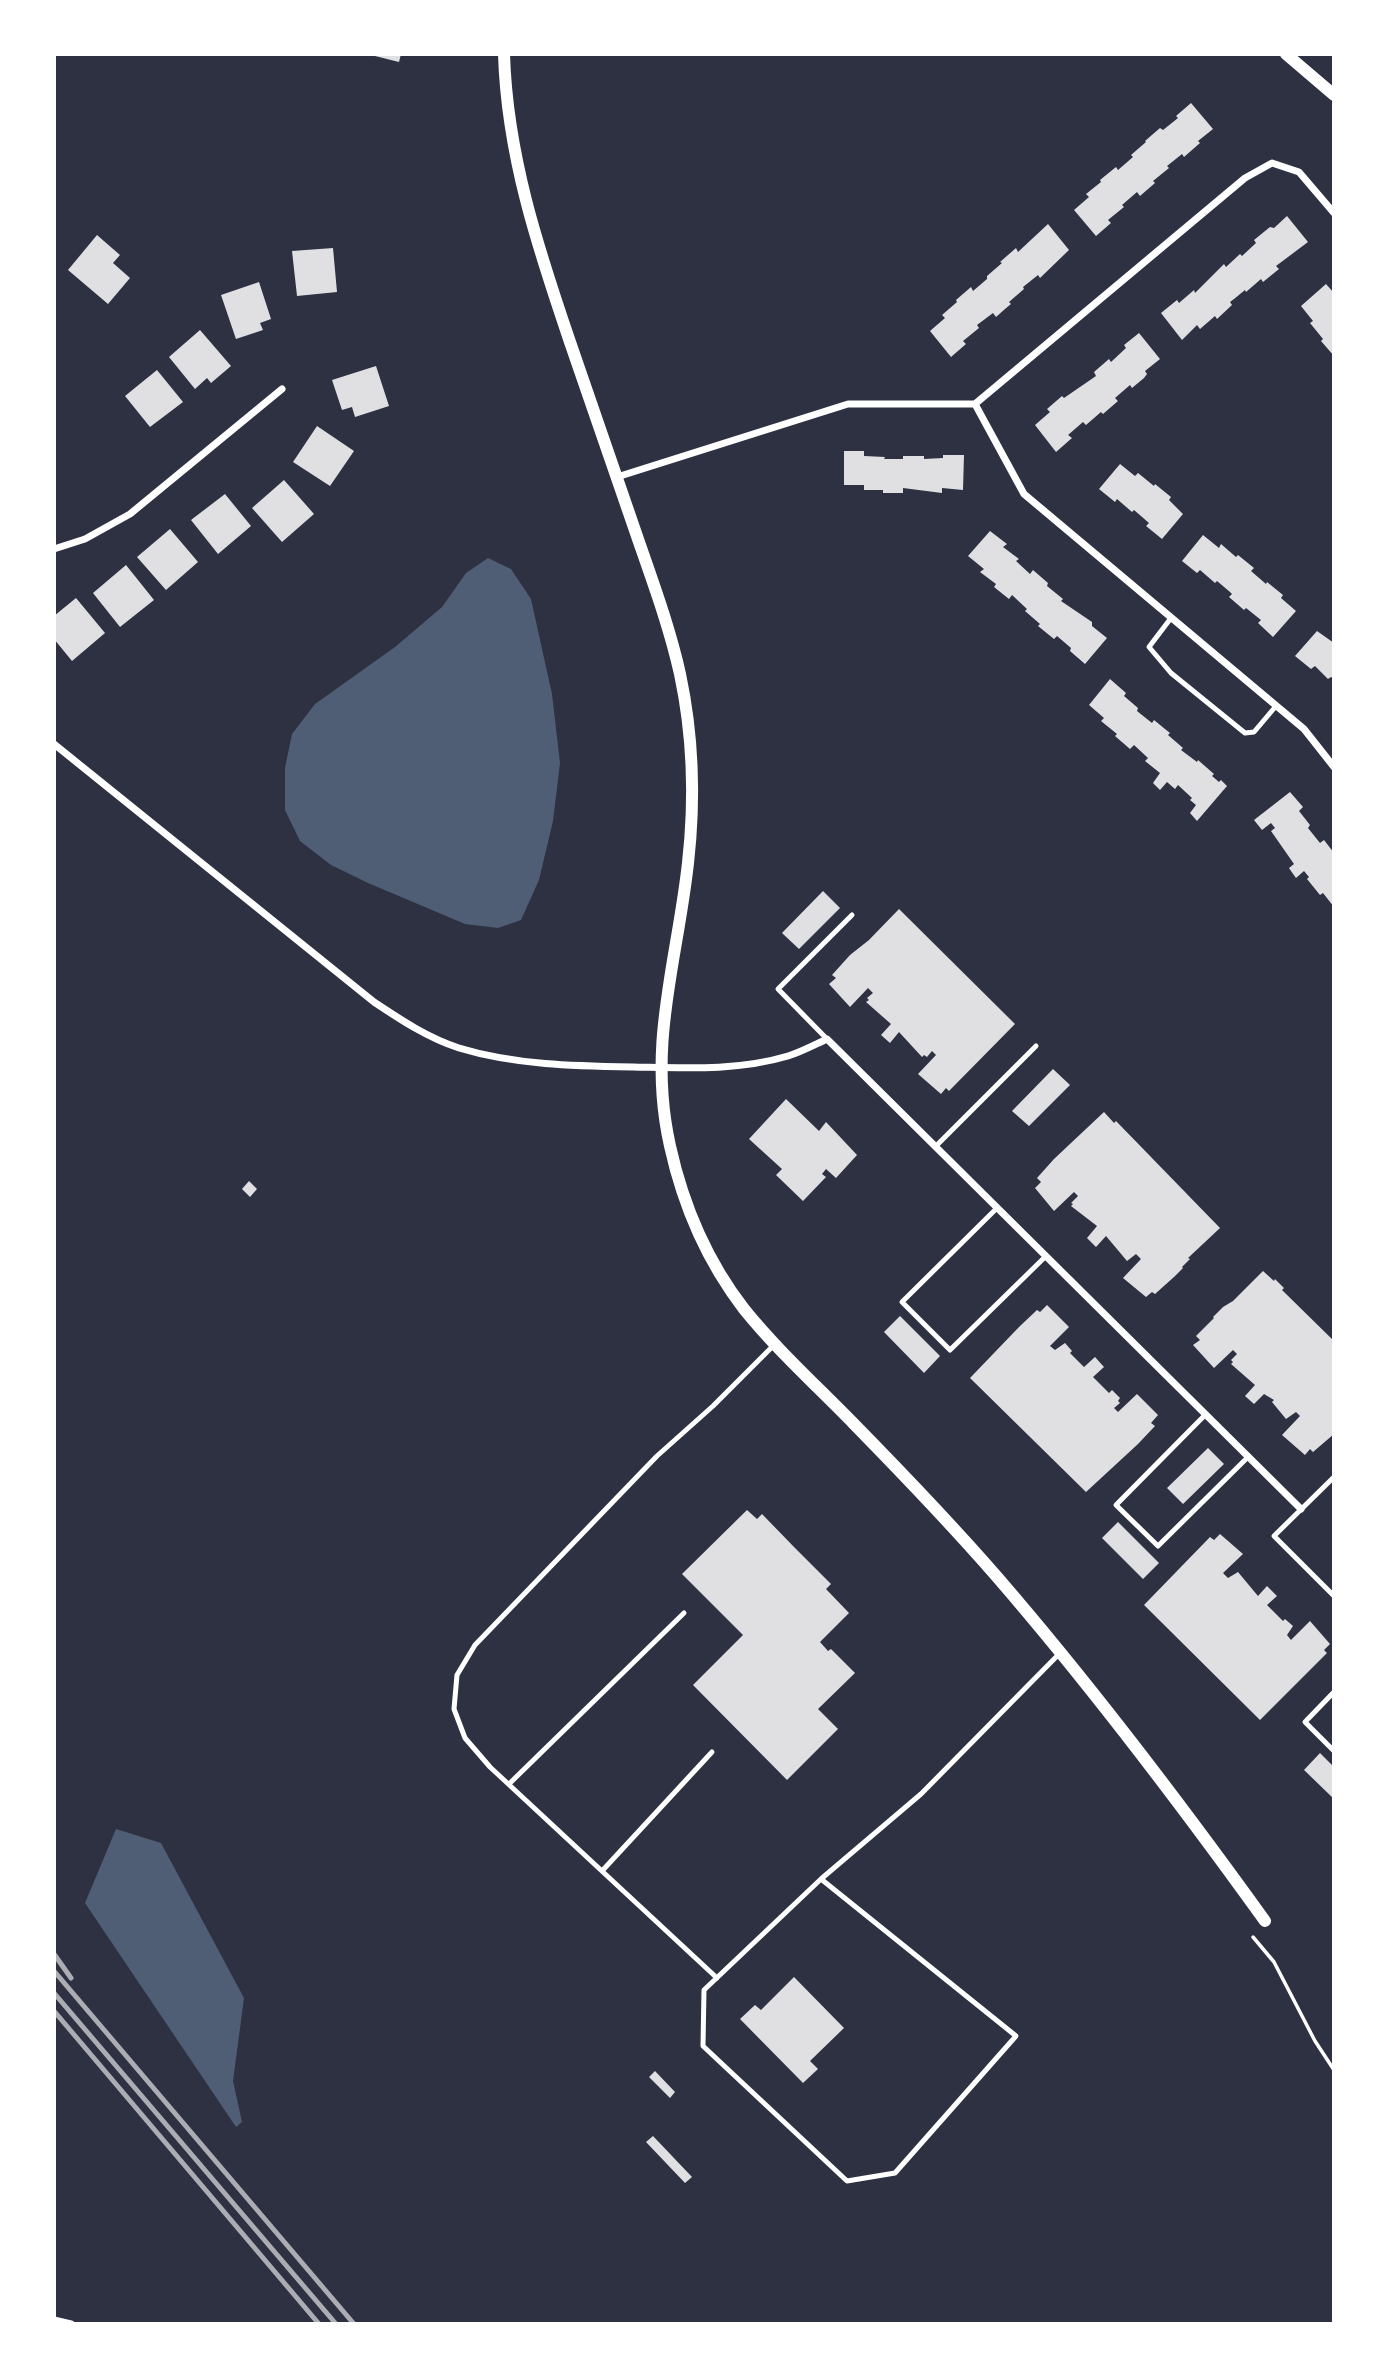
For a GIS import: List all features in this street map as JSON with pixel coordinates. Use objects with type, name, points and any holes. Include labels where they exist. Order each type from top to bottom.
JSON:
[{"type":"street","points":[[504,54],[511,139],[523,195],[545,269],[665,621],[680,674],[689,731],[692,788],[689,862],[662,1024],[660,1068],[662,1112],[671,1154],[696,1226],[709,1256],[745,1310],[931,1503],[1061,1652],[1126,1733],[1265,1921]]},
{"type":"street","points":[[1286,54],[1334,95]]},
{"type":"street","points":[[617,477],[848,404],[975,404],[1245,178],[1272,163],[1299,172],[1334,213]]},
{"type":"street","points":[[54,549],[85,539],[130,514],[282,389]]},
{"type":"street","points":[[975,404],[1024,494],[1304,729],[1334,767]]},
{"type":"street","points":[[54,744],[374,1002],[414,1029],[456,1047],[500,1059],[702,1069],[788,1056],[827,1039],[1301,1509]]},
{"type":"street","points":[[54,2320],[71,2324]]},
{"type":"lane","points":[[1171,618],[1149,647],[1171,673],[1245,733],[1254,732],[1276,706]]},
{"type":"lane","points":[[827,1039],[778,989],[852,915]]},
{"type":"lane","points":[[935,1146],[1036,1046]]},
{"type":"lane","points":[[997,1208],[902,1301],[950,1350],[1046,1256]]},
{"type":"lane","points":[[717,1978],[490,1767],[466,1738],[454,1709],[457,1675],[475,1645],[657,1456],[775,1344]]},
{"type":"lane","points":[[1205,1415],[1116,1505],[1158,1546],[1248,1457]]},
{"type":"lane","points":[[1334,1477],[1274,1536],[1334,1596]]},
{"type":"lane","points":[[509,1784],[684,1614]]},
{"type":"lane","points":[[821,1880],[1016,2036],[895,2173],[847,2180],[703,2046],[704,1990],[821,1880],[921,1794],[1061,1652]]},
{"type":"lane","points":[[1334,1692],[1305,1722],[1334,1751]]},
{"type":"lane","points":[[602,1871],[712,1752]]},
{"type":"path","points":[[1252,1937],[1274,1962],[1315,2041],[1334,2070]]},
{"type":"water","points":[[488,558],[511,569],[531,599],[552,694],[560,763],[553,821],[539,880],[521,920],[498,928],[465,924],[331,865],[300,841],[285,810],[285,768],[292,734],[315,704],[395,647],[442,607],[466,573]]},
{"type":"water","points":[[116,1829],[161,1843],[244,1998],[233,2081],[242,2122],[236,2127],[85,1903]]},
{"type":"building","points":[[367,54],[401,54],[399,62]]},
{"type":"building","points":[[1191,103],[1213,129],[1184,157],[1182,154],[1167,166],[1169,168],[1140,196],[1137,192],[1122,205],[1124,207],[1108,220],[1111,223],[1096,236],[1074,210],[1089,197],[1086,194],[1101,182],[1100,180],[1116,167],[1118,170],[1133,157],[1131,155],[1145,141],[1178,118],[1176,116]]},
{"type":"building","points":[[1287,216],[1308,242],[1276,266],[1279,269],[1263,282],[1261,279],[1230,302],[1232,305],[1217,319],[1215,316],[1200,329],[1197,325],[1182,340],[1161,313],[1194,290],[1195,293],[1224,264],[1226,267],[1240,254],[1242,256],[1256,243],[1254,240]]},
{"type":"building","points":[[1048,224],[1069,250],[1040,278],[1038,275],[1023,287],[1009,302],[1011,304],[996,317],[993,313],[977,325],[979,328],[963,341],[966,344],[951,357],[930,331],[945,318],[942,315],[956,300],[971,287],[973,291],[1002,263],[1000,262],[1016,248],[1018,252]]},
{"type":"building","points":[[97,235],[120,255],[113,263],[130,278],[108,304],[68,270]]},
{"type":"building","points":[[333,248],[337,292],[297,296],[292,251]]},
{"type":"building","points":[[259,282],[271,319],[260,323],[263,330],[236,339],[221,295]]},
{"type":"building","points":[[1326,284],[1334,293],[1334,356],[1321,341],[1323,339],[1310,323],[1313,321],[1301,306]]},
{"type":"building","points":[[200,330],[231,366],[211,383],[207,378],[195,389],[169,357]]},
{"type":"building","points":[[1139,333],[1160,359],[1145,371],[1147,374],[1144,378],[1132,388],[1130,385],[1115,398],[1118,401],[1103,414],[1101,412],[1086,425],[1083,422],[1068,435],[1072,438],[1056,452],[1035,425],[1050,412],[1047,409],[1062,396],[1064,398],[1096,376],[1094,372],[1109,359],[1111,362],[1126,348],[1124,345]]},
{"type":"building","points":[[376,366],[389,406],[355,417],[352,407],[342,410],[332,380]]},
{"type":"building","points":[[157,370],[183,402],[150,427],[125,396]]},
{"type":"building","points":[[317,426],[354,451],[330,486],[293,462]]},
{"type":"building","points":[[844,451],[864,451],[864,456],[885,457],[884,459],[964,455],[963,490],[942,488],[942,493],[903,488],[903,493],[883,493],[883,490],[864,490],[864,485],[844,485]]},
{"type":"building","points":[[1120,464],[1135,476],[1138,473],[1154,486],[1155,484],[1171,497],[1169,500],[1183,514],[1162,539],[1146,526],[1149,523],[1134,510],[1132,512],[1117,499],[1115,502],[1099,489]]},
{"type":"building","points":[[284,480],[314,514],[282,542],[252,508]]},
{"type":"building","points":[[225,494],[251,526],[218,554],[191,520]]},
{"type":"building","points":[[170,529],[198,562],[166,590],[137,557]]},
{"type":"building","points":[[990,531],[1007,544],[1003,547],[1019,559],[1016,561],[1030,574],[1033,570],[1063,599],[1061,601],[1092,622],[1092,626],[1107,638],[1085,664],[1057,636],[1054,639],[1038,626],[1040,624],[1012,595],[1009,599],[994,587],[996,584],[980,572],[984,569],[968,556]]},
{"type":"building","points":[[1203,535],[1219,548],[1221,544],[1236,557],[1238,555],[1254,568],[1251,571],[1283,595],[1281,598],[1296,611],[1273,637],[1258,623],[1261,620],[1229,597],[1232,594],[1217,581],[1215,583],[1200,570],[1197,573],[1182,561]]},
{"type":"building","points":[[126,565],[154,600],[120,627],[93,593]]},
{"type":"building","points":[[76,598],[105,633],[72,661],[54,639],[54,616]]},
{"type":"building","points":[[1317,631],[1334,643],[1334,679],[1328,679],[1315,666],[1311,669],[1295,656]]},
{"type":"building","points":[[1110,679],[1126,693],[1124,696],[1138,708],[1137,711],[1170,733],[1168,735],[1183,748],[1181,750],[1197,762],[1198,760],[1214,774],[1212,776],[1227,786],[1197,821],[1190,813],[1196,805],[1190,800],[1192,798],[1178,785],[1175,789],[1167,782],[1160,790],[1153,783],[1160,773],[1145,761],[1148,758],[1134,745],[1130,749],[1115,736],[1117,734],[1101,721],[1104,718],[1089,705]]},
{"type":"building","points":[[1290,792],[1303,807],[1299,811],[1310,825],[1308,828],[1320,843],[1324,840],[1334,853],[1334,907],[1323,893],[1320,895],[1304,871],[1296,878],[1289,868],[1294,864],[1271,831],[1275,828],[1271,823],[1262,830],[1254,820]]},
{"type":"building","points":[[823,891],[840,908],[799,949],[782,933]]},
{"type":"building","points":[[899,909],[1015,1024],[949,1091],[946,1088],[941,1094],[918,1074],[936,1055],[932,1051],[927,1057],[922,1057],[899,1032],[890,1043],[881,1035],[891,1024],[866,1002],[873,993],[868,988],[850,1007],[829,984],[836,978],[832,975],[850,955]]},
{"type":"building","points":[[1053,1069],[1070,1085],[1029,1126],[1012,1111]]},
{"type":"building","points":[[786,1099],[819,1131],[826,1122],[857,1155],[836,1178],[826,1169],[822,1174],[826,1177],[803,1201],[776,1175],[782,1169],[749,1139]]},
{"type":"building","points":[[1104,1112],[1114,1123],[1116,1121],[1220,1228],[1188,1258],[1190,1259],[1174,1277],[1155,1294],[1152,1292],[1146,1297],[1123,1278],[1141,1259],[1136,1254],[1127,1261],[1106,1236],[1096,1247],[1087,1238],[1097,1226],[1071,1206],[1078,1196],[1074,1192],[1054,1211],[1035,1188],[1041,1182],[1037,1178],[1054,1159]]},
{"type":"building","points":[[249,1181],[257,1189],[250,1197],[242,1189]]},
{"type":"building","points":[[1263,1271],[1274,1281],[1275,1279],[1284,1288],[1282,1290],[1334,1341],[1334,1434],[1313,1452],[1310,1449],[1305,1455],[1282,1435],[1300,1416],[1296,1412],[1286,1419],[1272,1402],[1274,1400],[1264,1394],[1254,1404],[1245,1396],[1255,1385],[1231,1364],[1237,1354],[1233,1350],[1214,1368],[1193,1345],[1200,1340],[1196,1336],[1213,1317]]},
{"type":"building","points":[[1047,1305],[1069,1327],[1050,1346],[1055,1350],[1065,1343],[1072,1351],[1070,1353],[1084,1367],[1095,1357],[1104,1367],[1093,1377],[1109,1393],[1112,1390],[1120,1398],[1120,1403],[1114,1408],[1118,1412],[1137,1394],[1158,1415],[1151,1423],[1155,1426],[1086,1492],[970,1378],[1019,1327],[1037,1310],[1040,1312]]},
{"type":"building","points":[[900,1316],[940,1356],[924,1373],[884,1332]]},
{"type":"building","points":[[1208,1448],[1224,1464],[1183,1504],[1167,1488]]},
{"type":"building","points":[[747,1510],[757,1519],[762,1514],[831,1584],[826,1589],[849,1613],[820,1642],[855,1673],[818,1709],[838,1729],[787,1780],[693,1685],[743,1635],[682,1574]]},
{"type":"building","points":[[1118,1522],[1159,1563],[1143,1579],[1102,1538]]},
{"type":"building","points":[[1220,1534],[1243,1554],[1223,1573],[1228,1578],[1238,1572],[1258,1596],[1267,1586],[1277,1596],[1267,1605],[1283,1621],[1285,1619],[1293,1626],[1287,1635],[1291,1640],[1310,1621],[1330,1644],[1324,1650],[1327,1653],[1260,1720],[1144,1605],[1210,1537],[1214,1540]]},
{"type":"building","points":[[1320,1753],[1334,1767],[1334,1799],[1304,1770]]},
{"type":"building","points":[[794,1977],[844,2028],[810,2061],[818,2069],[803,2083],[740,2019],[755,2005],[761,2010]]},
{"type":"building","points":[[655,2071],[675,2092],[670,2098],[649,2077]]},
{"type":"building","points":[[653,2136],[692,2177],[685,2183],[646,2142]]},
{"type":"railway","points":[[54,1954],[71,1978]]},
{"type":"railway","points":[[54,1971],[354,2324]]},
{"type":"railway","points":[[54,1993],[336,2324]]},
{"type":"railway","points":[[54,2011],[319,2324]]}]
